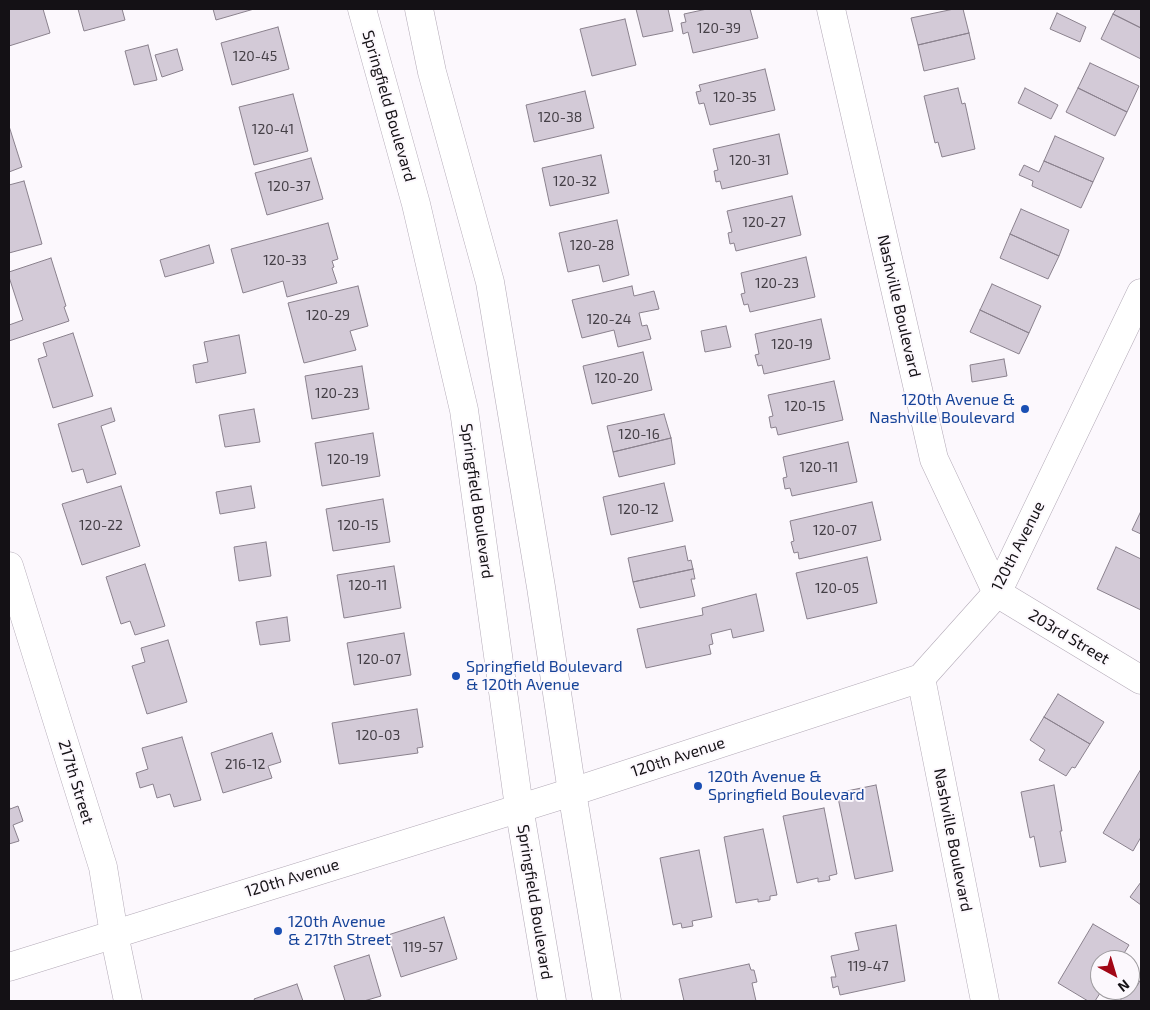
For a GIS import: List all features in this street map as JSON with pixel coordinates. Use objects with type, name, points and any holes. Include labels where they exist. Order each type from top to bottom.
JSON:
[{"type":"street","name":"Springfield Boulevard","points":[[362,9],[416,204],[464,410],[519,807],[552,1001]]},
{"type":"street","points":[[419,9],[432,72],[490,282],[542,587],[572,792],[607,1001]]},
{"type":"street","name":"Nashville Boulevard","points":[[831,9],[934,459],[997,593]]},
{"type":"street","name":"120th Avenue","points":[[9,968],[572,792],[920,678],[997,593],[1141,293]]},
{"type":"street","name":"217th Street","points":[[9,566],[103,867],[128,1001]]},
{"type":"street","name":"203rd Street","points":[[997,593],[1141,680]]},
{"type":"street","name":"Nashville Boulevard","points":[[920,678],[985,1001]]},
{"type":"building","points":[[9,9],[43,9],[50,33],[9,46]]},
{"type":"building","points":[[78,9],[122,9],[125,20],[84,31]]},
{"type":"building","points":[[213,9],[254,9],[216,20]]},
{"type":"building","points":[[636,9],[668,9],[673,31],[643,37]]},
{"type":"building","points":[[707,9],[750,9],[758,38],[693,53],[688,32],[683,34],[681,23],[686,22],[684,14]]},
{"type":"building","points":[[954,9],[963,9],[969,33],[918,45],[911,18]]},
{"type":"building","points":[[1116,9],[1141,9],[1141,28],[1113,14]]},
{"type":"building","points":[[1057,13],[1086,27],[1080,42],[1050,29]]},
{"type":"building","points":[[1113,14],[1141,28],[1141,59],[1101,39]]},
{"type":"building","points":[[625,19],[636,65],[592,76],[580,29]]},
{"type":"building","points":[[278,27],[289,69],[232,85],[221,43]]},
{"type":"building","points":[[969,33],[975,59],[924,71],[918,45]]},
{"type":"building","points":[[148,45],[157,80],[134,85],[125,51]]},
{"type":"building","points":[[177,49],[183,70],[162,77],[155,55]]},
{"type":"building","points":[[1090,63],[1139,86],[1127,112],[1078,88]]},
{"type":"building","points":[[765,69],[775,110],[710,125],[704,103],[699,104],[696,92],[701,91],[699,85]]},
{"type":"building","points":[[958,88],[962,104],[965,103],[975,149],[942,157],[938,142],[935,143],[924,96]]},
{"type":"building","points":[[1025,88],[1058,105],[1051,119],[1018,103]]},
{"type":"building","points":[[1078,88],[1127,112],[1115,136],[1066,112]]},
{"type":"building","points":[[585,91],[594,128],[534,142],[526,105]]},
{"type":"building","points":[[293,94],[308,151],[254,165],[239,107]]},
{"type":"building","points":[[9,126],[22,167],[9,172]]},
{"type":"building","points":[[779,134],[788,174],[722,189],[720,181],[716,182],[714,171],[718,170],[713,149]]},
{"type":"building","points":[[1055,136],[1104,158],[1093,182],[1044,161]]},
{"type":"building","points":[[601,155],[609,193],[550,206],[542,168]]},
{"type":"building","points":[[311,158],[323,199],[267,215],[255,173]]},
{"type":"building","points":[[1044,161],[1093,182],[1081,208],[1032,186],[1033,181],[1019,175],[1024,165],[1039,172]]},
{"type":"building","points":[[24,181],[42,244],[9,253],[9,185]]},
{"type":"building","points":[[792,196],[801,235],[736,251],[734,243],[730,244],[728,233],[732,232],[727,211]]},
{"type":"building","points":[[1021,209],[1069,230],[1059,256],[1010,234]]},
{"type":"building","points":[[617,220],[629,275],[603,282],[599,265],[568,272],[559,233]]},
{"type":"building","points":[[328,223],[338,259],[332,261],[334,267],[332,268],[337,283],[287,297],[283,281],[243,293],[231,249]]},
{"type":"building","points":[[1010,234],[1059,256],[1048,279],[1000,258]]},
{"type":"building","points":[[209,245],[214,263],[165,277],[160,260]]},
{"type":"building","points":[[806,257],[815,297],[750,312],[748,304],[744,305],[741,294],[745,293],[741,273]]},
{"type":"building","points":[[51,258],[69,321],[9,341],[9,325],[23,320],[9,272]]},
{"type":"building","points":[[992,284],[1041,306],[1029,333],[980,310]]},
{"type":"building","points":[[358,286],[368,326],[350,331],[356,350],[304,363],[288,303]]},
{"type":"building","points":[[632,286],[634,296],[654,291],[659,309],[639,313],[642,326],[647,325],[651,339],[618,347],[614,330],[582,338],[572,300]]},
{"type":"building","points":[[980,310],[1029,333],[1019,354],[970,332]]},
{"type":"building","points":[[821,319],[830,359],[764,374],[762,365],[758,366],[755,355],[759,354],[755,334]]},
{"type":"building","points":[[726,326],[731,347],[705,352],[701,331]]},
{"type":"building","points":[[73,333],[93,396],[53,408],[38,359],[47,356],[43,343]]},
{"type":"building","points":[[239,335],[246,373],[196,383],[193,365],[208,362],[204,342]]},
{"type":"building","points":[[643,352],[652,390],[592,404],[583,366]]},
{"type":"building","points":[[1004,359],[1007,376],[972,382],[970,365]]},
{"type":"building","points":[[362,366],[369,409],[312,419],[305,376]]},
{"type":"building","points":[[834,381],[843,420],[778,435],[776,427],[771,428],[769,417],[773,416],[768,395]]},
{"type":"building","points":[[111,408],[115,421],[101,426],[116,474],[87,483],[83,469],[72,472],[58,424]]},
{"type":"building","points":[[254,409],[260,442],[225,447],[219,415]]},
{"type":"building","points":[[664,414],[671,438],[613,452],[607,426]]},
{"type":"building","points":[[373,433],[380,476],[322,486],[315,443]]},
{"type":"building","points":[[671,438],[675,464],[619,477],[613,452]]},
{"type":"building","points":[[848,442],[857,482],[792,496],[790,488],[785,489],[783,478],[787,477],[783,457]]},
{"type":"building","points":[[664,483],[673,521],[611,535],[603,497]]},
{"type":"building","points":[[121,486],[140,546],[82,565],[62,504]]},
{"type":"building","points":[[251,486],[255,508],[220,514],[216,492]]},
{"type":"building","points":[[383,499],[390,542],[333,551],[326,509]]},
{"type":"building","points":[[872,502],[881,540],[799,559],[798,552],[794,553],[791,542],[794,541],[790,521]]},
{"type":"building","points":[[1141,511],[1141,534],[1132,530]]},
{"type":"building","points":[[266,542],[271,576],[239,581],[234,547]]},
{"type":"building","points":[[685,546],[688,561],[691,560],[693,569],[633,582],[628,558]]},
{"type":"building","points":[[1116,547],[1141,559],[1141,610],[1097,589]]},
{"type":"building","points":[[867,557],[877,603],[807,619],[796,573]]},
{"type":"building","points":[[145,564],[165,626],[135,635],[130,621],[121,624],[106,577]]},
{"type":"building","points":[[394,566],[401,608],[344,618],[337,575]]},
{"type":"building","points":[[693,569],[695,579],[691,579],[695,596],[640,608],[633,582]]},
{"type":"building","points":[[756,594],[764,631],[733,638],[731,629],[711,634],[713,644],[709,645],[711,654],[646,668],[637,629],[703,615],[702,608]]},
{"type":"building","points":[[287,617],[290,641],[260,645],[256,622]]},
{"type":"building","points":[[404,633],[411,675],[354,685],[347,643]]},
{"type":"building","points":[[168,640],[187,702],[147,714],[132,666],[145,662],[141,648]]},
{"type":"building","points":[[1058,694],[1104,722],[1090,744],[1044,717]]},
{"type":"building","points":[[417,709],[423,747],[417,748],[418,753],[339,764],[332,723]]},
{"type":"building","points":[[1044,717],[1090,744],[1075,768],[1072,767],[1066,776],[1039,760],[1045,750],[1030,740]]},
{"type":"building","points":[[272,733],[281,762],[268,766],[272,778],[223,793],[211,753]]},
{"type":"building","points":[[182,737],[201,800],[174,807],[170,794],[157,798],[153,784],[140,788],[136,773],[148,769],[142,748]]},
{"type":"building","points":[[1141,769],[1141,837],[1133,851],[1103,833]]},
{"type":"building","points":[[876,785],[893,871],[855,879],[837,793]]},
{"type":"building","points":[[1054,785],[1066,862],[1040,867],[1034,836],[1030,838],[1021,792]]},
{"type":"building","points":[[9,805],[10,809],[18,806],[23,821],[13,825],[19,841],[9,844]]},
{"type":"building","points":[[824,808],[837,874],[829,876],[830,880],[818,882],[818,878],[797,883],[783,816]]},
{"type":"building","points":[[763,829],[777,895],[770,896],[770,900],[758,902],[758,899],[736,903],[724,837]]},
{"type":"building","points":[[699,850],[712,917],[692,921],[693,926],[682,928],[681,923],[673,925],[660,858]]},
{"type":"building","points":[[1141,882],[1141,905],[1130,897]]},
{"type":"building","points":[[444,917],[457,959],[401,977],[388,935]]},
{"type":"building","points":[[1093,924],[1129,945],[1126,950],[1090,950],[1090,1000],[1095,1001],[1088,1001],[1058,983]]},
{"type":"building","points":[[896,925],[905,981],[840,995],[838,986],[833,988],[831,977],[836,977],[831,956],[859,950],[855,933]]},
{"type":"building","points":[[369,955],[381,996],[364,1001],[345,1001],[334,966]]},
{"type":"building","points":[[749,964],[751,970],[754,970],[757,982],[752,983],[756,1001],[684,1001],[679,979]]},
{"type":"building","points":[[1141,979],[1141,1001],[1120,1001],[1140,1000]]},
{"type":"building","points":[[297,984],[303,1001],[255,1001],[254,999]]},
{"type":"place","name":"120th Avenue & Nashville Boulevard","points":[[1025,409]]},
{"type":"place","name":"Springfield Boulevard & 120th Avenue","points":[[456,676]]},
{"type":"place","name":"120th Avenue & Springfield Boulevard","points":[[698,786]]},
{"type":"place","name":"120th Avenue & 217th Street","points":[[278,931]]}]
